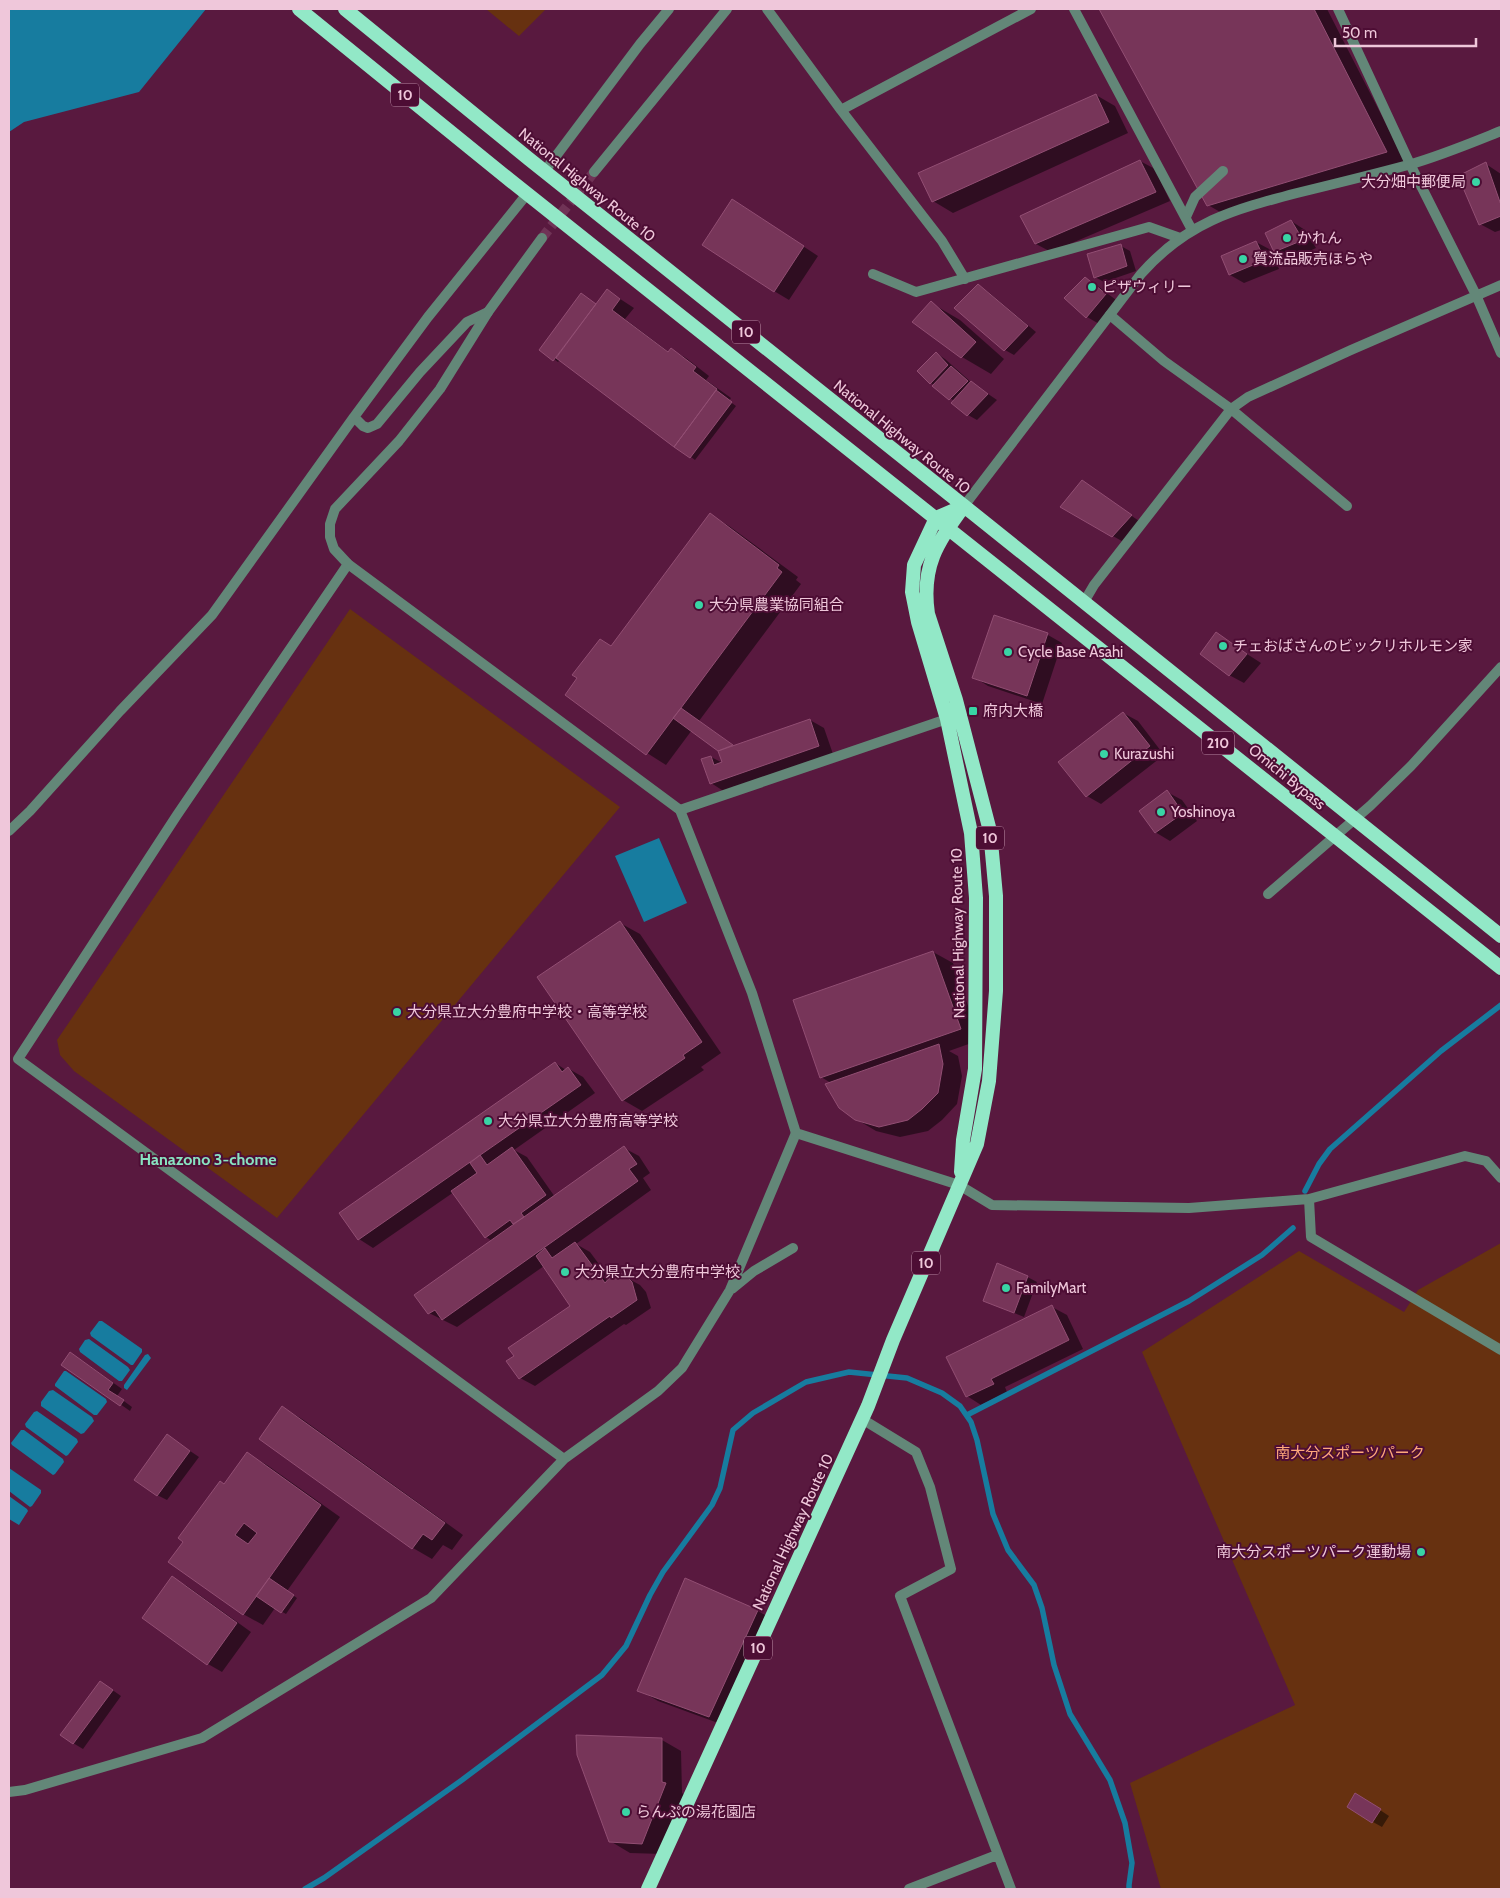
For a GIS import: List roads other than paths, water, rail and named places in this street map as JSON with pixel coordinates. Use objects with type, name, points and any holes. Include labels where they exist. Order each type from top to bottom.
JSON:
[{"type":"highway","name":"10","points":[[299,9],[527,194],[936,518]]},
{"type":"highway","name":"National Highway Route 10","points":[[345,9],[544,172],[964,506],[948,528],[929,566],[926,600],[928,614],[956,700],[990,831],[996,896],[996,991],[989,1081],[977,1144],[893,1340],[865,1412],[648,1889]]},
{"type":"highway","points":[[936,518],[964,506]]},
{"type":"highway","name":"Omichi Bypass","points":[[964,506],[1501,936]]},
{"type":"highway","name":"National Highway Route 10","points":[[936,518],[914,565],[912,592],[918,622],[947,719],[971,833],[976,898],[975,1069],[964,1140],[960,1185]]},
{"type":"highway","name":"Omichi Bypass","points":[[936,518],[1501,968]]},
{"type":"street","points":[[544,172],[669,9]]},
{"type":"street","points":[[594,172],[728,9]]},
{"type":"street","points":[[767,9],[841,110],[942,241],[965,279]]},
{"type":"street","points":[[841,110],[1031,9]]},
{"type":"street","points":[[1074,9],[1192,230]]},
{"type":"street","points":[[1338,9],[1410,164],[1476,295],[1501,353]]},
{"type":"street","points":[[964,506],[1110,314],[1153,261],[1180,238],[1222,215],[1242,207],[1410,164],[1501,132]]},
{"type":"street","points":[[1186,217],[1195,197],[1223,171]]},
{"type":"street","points":[[9,831],[30,811],[120,711],[212,615],[428,317],[527,194]]},
{"type":"street","points":[[873,274],[916,292],[1149,227],[1180,238]]},
{"type":"street","points":[[9,1792],[25,1790],[202,1738],[431,1598],[564,1458],[658,1391],[682,1368],[730,1290],[796,1133],[752,993],[680,810],[348,564],[334,549],[330,537],[330,524],[336,509],[399,441],[440,389],[488,312],[542,238]]},
{"type":"street","points":[[1084,602],[1094,585],[1231,409],[1248,396],[1501,285]]},
{"type":"street","points":[[354,417],[363,426],[368,428],[377,424],[420,372],[467,322],[488,312]]},
{"type":"street","points":[[1110,314],[1164,360],[1231,409],[1347,506]]},
{"type":"street","points":[[348,564],[177,815],[18,1059],[564,1458]]},
{"type":"street","points":[[1268,894],[1355,820],[1410,766],[1501,668]]},
{"type":"street","points":[[680,810],[947,719]]},
{"type":"street","points":[[796,1133],[960,1185],[992,1205],[1189,1208],[1309,1199],[1464,1156],[1486,1161],[1501,1178]]},
{"type":"street","points":[[1309,1199],[1311,1237],[1501,1350]]},
{"type":"street","points":[[730,1290],[754,1271],[793,1248]]},
{"type":"street","points":[[865,1412],[916,1452],[930,1487],[951,1569],[900,1596],[1011,1889]]},
{"type":"street","points":[[909,1889],[997,1855]]},
{"type":"water","points":[[9,9],[206,9],[139,92],[24,122],[9,132]]},
{"type":"water","points":[[659,838],[687,903],[644,922],[615,856]]},
{"type":"water","points":[[99,1321],[102,1321],[142,1349],[133,1365],[91,1336],[90,1333]]},
{"type":"water","points":[[89,1339],[128,1367],[130,1370],[122,1381],[119,1381],[80,1352],[79,1349],[85,1340]]},
{"type":"water","points":[[148,1354],[151,1358],[127,1390],[124,1388],[124,1385],[145,1355]]},
{"type":"water","points":[[64,1371],[106,1399],[107,1402],[97,1415],[94,1415],[55,1386]]},
{"type":"water","points":[[53,1390],[92,1417],[94,1421],[84,1433],[81,1434],[41,1406],[41,1402],[49,1391]]},
{"type":"water","points":[[37,1411],[77,1439],[78,1442],[68,1455],[66,1456],[26,1427],[25,1424],[34,1412]]},
{"type":"water","points":[[21,1430],[24,1430],[63,1459],[64,1462],[55,1474],[53,1475],[12,1445],[11,1443]]},
{"type":"water","points":[[9,1468],[41,1490],[32,1506],[30,1507],[9,1491]]},
{"type":"water","points":[[9,1496],[28,1511],[19,1525],[9,1519]]},
{"type":"waterway","points":[[1305,1191],[1319,1164],[1330,1149],[1441,1051],[1501,1005]]},
{"type":"waterway","points":[[967,1415],[1189,1301],[1262,1255],[1293,1228]]},
{"type":"waterway","points":[[305,1889],[324,1878],[462,1780],[602,1675],[626,1646],[663,1572],[712,1505],[720,1488],[733,1430],[753,1413],[806,1382],[849,1372],[907,1378],[942,1393],[960,1406],[971,1422],[977,1440],[993,1514],[1008,1550],[1034,1585],[1042,1608],[1054,1665],[1070,1714],[1110,1780],[1125,1823],[1132,1863],[1129,1889]]},
{"type":"tunnel","points":[[542,238],[594,172]]},
{"type":"place","name":"大分畑中郵便局","points":[[1476,182]]},
{"type":"place","name":"かれん","points":[[1287,238]]},
{"type":"place","name":"質流品販売ほらや","points":[[1243,259]]},
{"type":"place","name":"ピザウィリー","points":[[1092,287]]},
{"type":"place","name":"大分県農業協同組合","points":[[699,605]]},
{"type":"place","name":"チェおばさんのビックリホルモン家","points":[[1223,646]]},
{"type":"place","name":"Cycle Base Asahi","points":[[1008,652]]},
{"type":"place","name":"府内大橋","points":[[973,711]]},
{"type":"place","name":"Kurazushi","points":[[1104,754]]},
{"type":"place","name":"Yoshinoya","points":[[1161,812]]},
{"type":"place","name":"大分県立大分豊府中学校・高等学校","points":[[397,1012]]},
{"type":"place","name":"大分県立大分豊府高等学校","points":[[488,1121]]},
{"type":"place","name":"大分県立大分豊府中学校","points":[[565,1272]]},
{"type":"place","name":"FamilyMart","points":[[1006,1288]]},
{"type":"place","name":"南大分スポーツパーク運動場","points":[[1421,1552]]},
{"type":"place","name":"らんぷの湯花園店","points":[[626,1812]]},
{"type":"district","name":"Hanazono 3-chome","points":[[208,1159]]},
{"type":"park label","name":"南大分スポーツパーク","points":[[1350,1453]]}]
